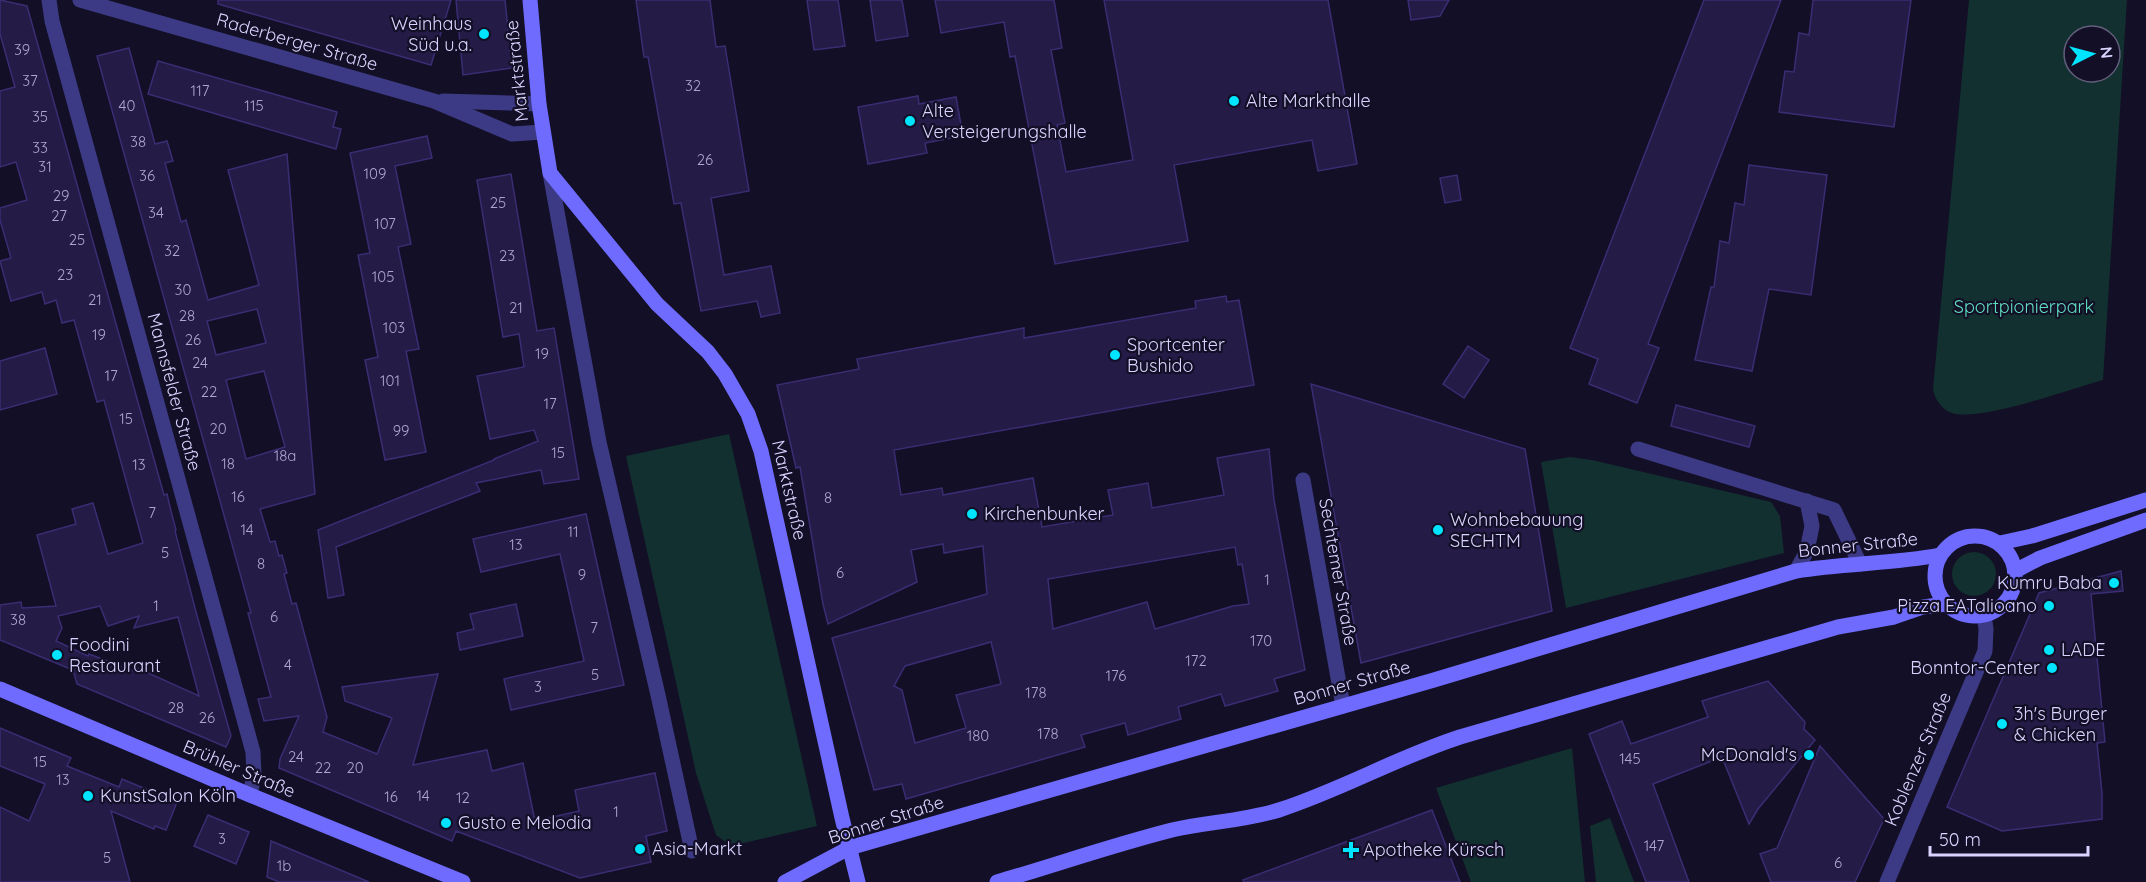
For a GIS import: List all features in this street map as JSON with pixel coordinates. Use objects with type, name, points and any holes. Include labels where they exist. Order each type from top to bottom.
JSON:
[{"type":"main road","name":"Marktstraße","points":[[530,0],[539,104],[550,173],[657,304],[708,352],[725,374],[748,414],[761,452],[858,882]]},
{"type":"main road","points":[[2000,543],[2032,536],[2146,500]]},
{"type":"main road","points":[[2015,571],[2040,558],[2146,520]]},
{"type":"main road","points":[[1972,535],[1987,537],[2000,543],[2010,555],[2015,571],[2015,584],[2010,597],[2001,607],[1984,615],[1970,616],[1957,612],[1946,604],[1938,591],[1935,575],[1940,555],[1958,539],[1972,535]]},
{"type":"main road","name":"Bonner Straße","points":[[785,882],[849,848],[1343,706],[1796,571],[1824,566],[1889,563],[1940,555]]},
{"type":"main road","points":[[998,882],[1174,830],[1232,822],[1278,810],[1318,796],[1407,756],[1460,737],[1828,630],[1946,604]]},
{"type":"main road","name":"Brühler Straße","points":[[0,689],[463,882]]},
{"type":"street","name":"Mannsfelder Straße","points":[[49,0],[52,21],[253,752],[254,775],[250,795]]},
{"type":"street","name":"Raderberger Straße","points":[[80,0],[434,101],[512,134],[543,132]]},
{"type":"street","name":"Raderberger Straße","points":[[434,101],[539,104]]},
{"type":"street","name":"Marktstraße","points":[[550,173],[598,442],[658,695],[692,851]]},
{"type":"street","points":[[1638,449],[1833,510],[1860,564]]},
{"type":"street","name":"Sechtemer Straße","points":[[1303,480],[1343,706]]},
{"type":"street","points":[[1796,571],[1807,550],[1812,526],[1807,501]]},
{"type":"street","name":"Koblenzer Straße","points":[[1887,882],[1985,651],[1984,615]]},
{"type":"green space","name":"Sportpionierpark","points":[[1969,0],[2127,0],[2122,79],[2122,24],[2062,24],[2062,84],[2122,84],[2103,380],[2003,409],[1965,415],[1952,413],[1945,409],[1937,400],[1934,392]]},
{"type":"green space","points":[[729,434],[817,826],[731,846],[716,835],[696,773],[626,456]]},
{"type":"green space","points":[[1570,457],[1592,460],[1771,502],[1780,516],[1784,553],[1566,608],[1541,462]]},
{"type":"green space","points":[[1974,552],[1983,553],[1990,558],[1995,565],[1995,583],[1990,590],[1983,595],[1974,596],[1965,595],[1958,590],[1953,583],[1952,574],[1953,565],[1958,558],[1965,553]]},
{"type":"green space","points":[[1572,748],[1585,882],[1471,882],[1436,788]]},
{"type":"green space","points":[[1610,818],[1634,882],[1596,882],[1590,826]]},
{"type":"building","points":[[0,0],[27,6],[164,495],[167,494],[196,612],[231,736],[226,747],[77,684],[73,670],[0,640],[0,605],[21,602],[22,608],[56,606],[37,535],[76,524],[72,509],[93,503],[108,554],[143,543],[104,400],[97,402],[74,320],[62,323],[56,300],[45,304],[42,292],[11,301],[0,261],[11,258],[0,220],[0,208],[27,200],[16,162],[0,167],[0,91],[15,87],[0,34]],"holes":[[[100,606],[108,626],[139,616],[134,628],[178,617],[199,696],[133,666],[136,672],[89,654],[88,656],[56,641],[62,628],[58,616]]]},
{"type":"building","points":[[218,0],[451,0],[431,65],[218,4]]},
{"type":"building","name":"Weinhaus Süd u.a.","points":[[456,0],[505,0],[512,68],[463,75]]},
{"type":"building","points":[[636,0],[710,0],[716,47],[725,46],[749,191],[711,198],[724,275],[771,266],[780,313],[761,317],[757,301],[701,311],[681,203],[674,204],[648,57],[644,57]]},
{"type":"building","points":[[807,0],[838,0],[845,46],[814,50]]},
{"type":"building","points":[[870,0],[902,0],[908,36],[876,41]]},
{"type":"building","name":"Alte Markthalle","points":[[935,0],[1054,0],[1062,48],[1051,50],[1065,123],[1057,125],[1066,172],[1133,160],[1104,0],[1328,0],[1357,164],[1318,171],[1312,140],[1174,165],[1188,241],[1055,264],[1015,56],[1010,57],[1004,22],[941,33]]},
{"type":"building","points":[[1408,0],[1449,0],[1440,16],[1411,20]]},
{"type":"building","points":[[1704,0],[1781,0],[1648,344],[1659,348],[1637,403],[1589,384],[1598,359],[1570,348]]},
{"type":"building","points":[[1813,0],[1911,0],[1894,127],[1779,112],[1785,71],[1794,72],[1799,33],[1809,35]]},
{"type":"building","points":[[129,48],[155,144],[167,141],[173,161],[165,163],[181,222],[186,220],[208,300],[259,285],[228,170],[287,154],[315,494],[260,509],[270,542],[275,541],[279,556],[282,555],[287,573],[284,574],[292,604],[296,603],[327,717],[323,732],[377,754],[392,718],[345,701],[342,687],[438,674],[413,765],[487,750],[492,771],[523,763],[535,821],[579,811],[575,790],[655,773],[667,831],[646,836],[651,862],[580,878],[456,831],[452,841],[279,768],[280,759],[299,716],[264,721],[258,699],[271,697],[248,613],[251,613],[97,56]],"holes":[[[257,309],[266,343],[216,355],[207,321]],[[264,371],[285,447],[246,459],[226,380]]]},
{"type":"building","points":[[158,61],[337,112],[333,127],[341,129],[336,149],[148,94]]},
{"type":"building","name":"Alte Versteigerungshalle","points":[[918,96],[919,104],[956,97],[963,136],[925,143],[927,153],[868,164],[858,107]]},
{"type":"building","points":[[427,136],[432,158],[395,166],[411,244],[398,247],[419,349],[406,351],[426,452],[385,460],[365,360],[378,357],[358,255],[370,253],[350,153]]},
{"type":"building","points":[[1749,165],[1827,175],[1811,295],[1769,289],[1752,371],[1695,360],[1711,287],[1714,287],[1720,241],[1729,243],[1735,203],[1744,205]]},
{"type":"building","points":[[511,174],[537,331],[554,328],[579,479],[544,484],[541,470],[476,483],[480,491],[336,547],[344,595],[328,598],[318,530],[538,441],[534,430],[490,439],[477,376],[524,367],[519,334],[503,337],[477,180]]},
{"type":"building","points":[[1457,175],[1461,200],[1445,203],[1440,178]]},
{"type":"building","points":[[1226,296],[1227,302],[1239,300],[1254,385],[894,450],[901,495],[942,488],[943,495],[1033,478],[1042,527],[1113,515],[1108,490],[1148,483],[1152,508],[1224,495],[1217,458],[1269,449],[1274,500],[1305,670],[1274,679],[1278,691],[1225,706],[1221,694],[1178,707],[1181,719],[1128,735],[1125,723],[1081,735],[1085,747],[906,799],[902,784],[874,790],[832,638],[987,594],[983,546],[944,553],[943,544],[911,550],[917,582],[828,624],[800,467],[796,468],[777,385],[859,369],[857,359],[1024,328],[1024,338],[1196,308],[1195,301]],"holes":[[[1235,547],[1238,565],[1242,564],[1249,604],[1233,606],[1155,629],[1147,602],[1053,629],[1048,579]],[[991,642],[1001,684],[956,695],[966,728],[915,743],[902,690],[894,686],[905,666]]]},
{"type":"building","points":[[1468,346],[1489,360],[1464,398],[1443,384]]},
{"type":"building","points":[[45,348],[57,394],[0,410],[0,361]]},
{"type":"building","name":"Wohnbebauung SECHTM","points":[[1311,384],[1525,449],[1552,611],[1361,663]]},
{"type":"building","points":[[1676,405],[1755,426],[1749,447],[1671,426]]},
{"type":"building","points":[[586,514],[624,685],[511,710],[504,679],[584,661],[560,554],[481,572],[473,539]]},
{"type":"building","name":"Bonntor-Center","points":[[2121,571],[2123,591],[2091,594],[2105,742],[2097,743],[2102,819],[2002,831],[1947,807],[2039,593]]},
{"type":"building","points":[[516,604],[523,636],[460,650],[457,633],[474,629],[470,614]]},
{"type":"building","points":[[1768,681],[1805,722],[1804,729],[1815,740],[1758,809],[1749,824],[1722,757],[1653,784],[1689,882],[1646,882],[1589,734],[1622,721],[1631,744],[1708,717],[1702,701]]},
{"type":"building","points":[[0,728],[71,758],[67,766],[119,787],[122,779],[177,802],[166,830],[155,826],[154,829],[111,811],[130,882],[0,882],[0,807],[29,821],[45,784],[0,766]]},
{"type":"building","points":[[1820,746],[1884,819],[1855,882],[1771,882],[1760,854],[1777,848]]},
{"type":"building","points":[[1432,810],[1460,882],[1244,882],[1243,880]]},
{"type":"building","points":[[208,815],[249,832],[236,864],[194,846]]},
{"type":"building","points":[[271,841],[369,882],[279,882],[267,877]]},
{"type":"place","name":"Weinhaus Süd u.a.","points":[[484,34]]},
{"type":"place","name":"Alte Markthalle","points":[[1234,101]]},
{"type":"place","name":"Alte Versteigerungshalle","points":[[910,121]]},
{"type":"place","name":"Sportcenter Bushido","points":[[1115,355]]},
{"type":"place","name":"Kirchenbunker","points":[[972,514]]},
{"type":"place","name":"Wohnbebauung SECHTM","points":[[1438,530]]},
{"type":"place","name":"Kumru Baba","points":[[2114,583]]},
{"type":"place","name":"Pizza EATalioano","points":[[2049,606]]},
{"type":"place","name":"LADE","points":[[2049,650]]},
{"type":"place","name":"Foodini Restaurant","points":[[57,655]]},
{"type":"place","name":"Bonntor-Center","points":[[2052,668]]},
{"type":"place","name":"3h's Burger & Chicken","points":[[2002,724]]},
{"type":"place","name":"McDonald's","points":[[1809,755]]},
{"type":"place","name":"KunstSalon Köln","points":[[88,796]]},
{"type":"place","name":"Gusto e Melodia","points":[[446,823]]},
{"type":"place","name":"Asia-Markt","points":[[640,849]]},
{"type":"place","name":"Apotheke Kürsch","points":[[1351,850]]}]
